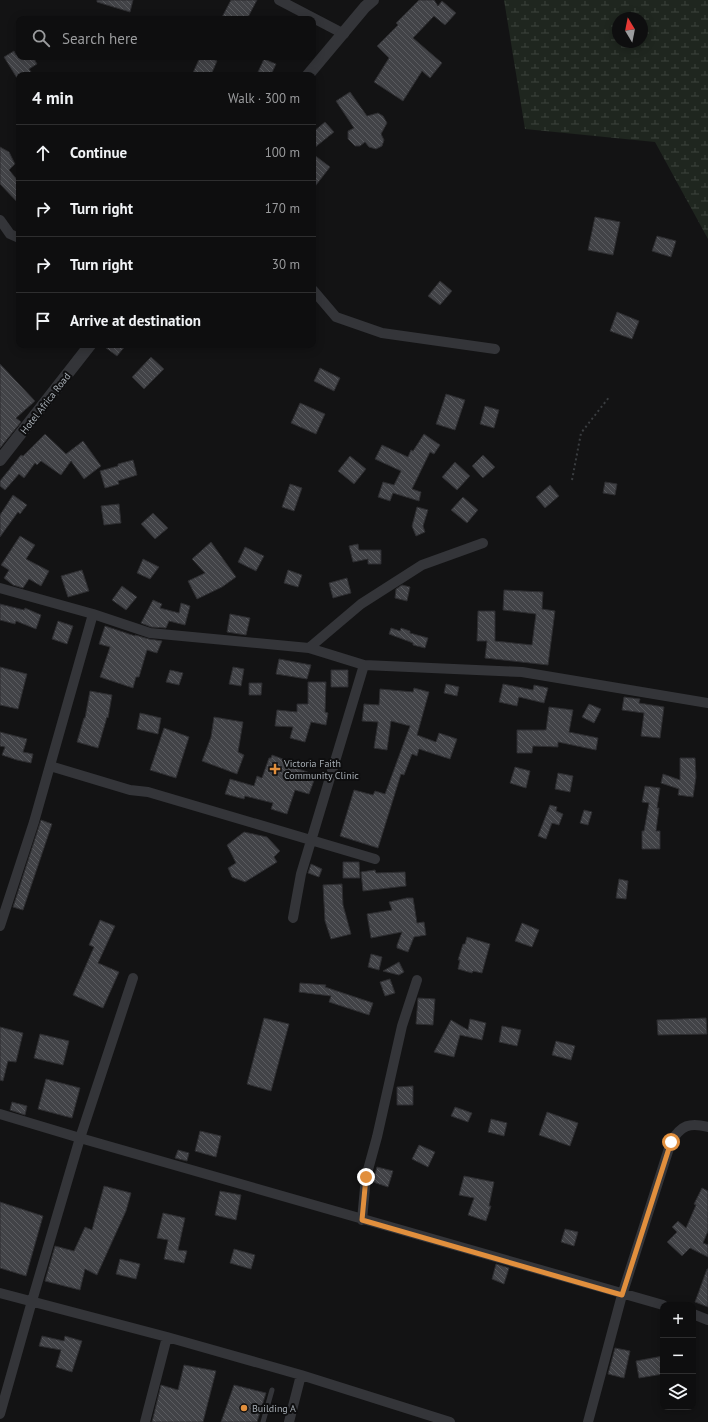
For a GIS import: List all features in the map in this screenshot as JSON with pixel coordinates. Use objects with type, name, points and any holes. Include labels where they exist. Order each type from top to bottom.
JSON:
[{"type":"street","points":[[279,0],[310,16]]},
{"type":"street","points":[[311,72],[373,0]]},
{"type":"street","points":[[316,19],[344,34]]},
{"type":"street","points":[[0,220],[10,234],[16,237]]},
{"type":"street","points":[[316,294],[336,317],[382,333],[495,349]]},
{"type":"street","name":"Hotel Africa Road","points":[[0,460],[88,348]]},
{"type":"street","points":[[309,648],[361,604],[422,565],[483,543]]},
{"type":"street","points":[[0,588],[93,614],[150,633],[309,648],[364,665],[522,672],[708,704]]},
{"type":"street","points":[[0,926],[34,822],[93,614]]},
{"type":"street","points":[[293,918],[301,874],[364,665]]},
{"type":"street","points":[[50,766],[130,790],[148,792],[376,859]]},
{"type":"street","points":[[0,1414],[80,1138],[133,978]]},
{"type":"street","points":[[362,1220],[366,1177],[377,1137],[402,1026],[417,980]]},
{"type":"street","points":[[0,1114],[660,1305]]},
{"type":"street","points":[[588,1422],[622,1295],[671,1142],[677,1132],[686,1126],[697,1124],[708,1127]]},
{"type":"street","points":[[0,1293],[167,1337],[301,1375],[450,1422]]},
{"type":"street","points":[[696,1315],[708,1320]]},
{"type":"street","points":[[145,1422],[167,1337]]},
{"type":"street","points":[[289,1422],[301,1375]]},
{"type":"lane","points":[[263,1422],[272,1390]]},
{"type":"path","points":[[572,480],[581,433],[610,396]]},
{"type":"green space","points":[[504,0],[708,0],[708,239],[655,142],[525,129]]},
{"type":"building","points":[[97,0],[133,0],[130,12],[97,2]]},
{"type":"building","points":[[231,0],[257,0],[249,16],[223,16]]},
{"type":"building","points":[[419,0],[434,0],[438,6],[442,1],[456,13],[445,25],[434,16],[413,38],[442,63],[430,78],[422,71],[403,101],[374,82],[389,58],[377,46],[398,25],[396,23]]},
{"type":"building","points":[[14,51],[16,60],[35,60],[37,64],[29,69],[31,72],[16,72],[16,76],[4,57]]},
{"type":"building","points":[[199,60],[217,61],[212,72],[193,72]]},
{"type":"building","points":[[264,60],[276,64],[272,72],[258,72]]},
{"type":"building","points":[[350,92],[367,116],[378,113],[383,116],[387,123],[381,134],[384,140],[382,146],[376,149],[369,147],[365,142],[360,146],[355,146],[348,139],[348,131],[354,128],[336,101]]},
{"type":"building","points":[[325,122],[334,132],[316,147],[316,130]]},
{"type":"building","points":[[0,147],[9,152],[15,164],[9,170],[16,178],[16,201],[0,184]]},
{"type":"building","points":[[316,156],[330,167],[316,185]]},
{"type":"building","points":[[595,217],[620,222],[613,255],[588,250]]},
{"type":"building","points":[[657,236],[676,241],[671,257],[652,251]]},
{"type":"building","points":[[440,281],[452,291],[440,305],[428,296]]},
{"type":"building","points":[[617,312],[639,321],[632,339],[610,331]]},
{"type":"building","points":[[106,348],[124,348],[117,356]]},
{"type":"building","points":[[151,357],[164,369],[144,389],[132,377]]},
{"type":"building","points":[[0,364],[35,401],[16,418],[21,422],[0,448]]},
{"type":"building","points":[[320,368],[340,378],[334,391],[314,381]]},
{"type":"building","points":[[446,394],[465,400],[455,430],[436,424]]},
{"type":"building","points":[[300,403],[325,414],[316,434],[291,423]]},
{"type":"building","points":[[485,406],[499,410],[494,428],[480,424]]},
{"type":"building","points":[[45,434],[66,454],[83,441],[101,466],[84,479],[71,461],[61,475],[41,461],[37,465],[35,463],[24,478],[19,474],[5,490],[0,486],[0,481],[21,455],[23,456]]},
{"type":"building","points":[[424,434],[440,445],[434,454],[430,452],[412,489],[421,492],[419,501],[393,493],[390,501],[378,497],[383,482],[394,485],[401,471],[375,459],[382,445],[408,457],[411,450],[413,451]]},
{"type":"building","points":[[483,455],[495,467],[483,478],[472,466]]},
{"type":"building","points":[[350,456],[366,469],[354,484],[338,471]]},
{"type":"building","points":[[133,460],[137,475],[118,481],[119,484],[105,488],[100,471]]},
{"type":"building","points":[[455,462],[470,476],[457,490],[442,477]]},
{"type":"building","points":[[605,482],[617,484],[615,495],[603,493]]},
{"type":"building","points":[[290,484],[302,488],[294,511],[282,507]]},
{"type":"building","points":[[550,485],[559,496],[545,508],[536,497]]},
{"type":"building","points":[[13,495],[27,505],[20,514],[18,512],[0,537],[0,515]]},
{"type":"building","points":[[463,497],[478,510],[467,523],[451,510]]},
{"type":"building","points":[[119,504],[121,523],[104,525],[101,506]]},
{"type":"building","points":[[417,507],[428,510],[423,526],[425,532],[416,536],[412,526]]},
{"type":"building","points":[[153,513],[168,528],[155,539],[141,524]]},
{"type":"building","points":[[20,536],[35,545],[26,559],[49,571],[41,586],[29,579],[23,588],[13,585],[4,578],[9,570],[1,565]]},
{"type":"building","points":[[211,542],[236,577],[222,587],[197,599],[188,581],[205,573],[192,559]]},
{"type":"building","points":[[358,544],[359,550],[381,550],[381,564],[368,564],[368,559],[353,562],[349,546]]},
{"type":"building","points":[[245,547],[264,556],[256,571],[238,562]]},
{"type":"building","points":[[143,559],[159,567],[150,579],[137,573]]},
{"type":"building","points":[[82,570],[89,591],[68,597],[61,576]]},
{"type":"building","points":[[288,570],[302,575],[298,587],[284,583]]},
{"type":"building","points":[[347,578],[351,593],[333,598],[329,583]]},
{"type":"building","points":[[402,585],[410,587],[407,601],[395,598],[396,589]]},
{"type":"building","points":[[122,586],[137,597],[126,610],[112,600]]},
{"type":"building","points":[[504,590],[543,592],[542,609],[555,611],[548,665],[485,658],[487,641],[477,641],[478,611],[495,611],[495,641],[532,645],[536,614],[503,610]]},
{"type":"building","points":[[153,600],[162,604],[160,608],[179,613],[181,603],[190,606],[185,625],[169,621],[166,628],[151,627],[141,623]]},
{"type":"building","points":[[0,604],[24,610],[25,608],[41,615],[36,629],[16,621],[15,624],[0,620]]},
{"type":"building","points":[[230,614],[250,618],[246,635],[227,632]]},
{"type":"building","points":[[58,621],[73,626],[67,644],[52,639]]},
{"type":"building","points":[[105,626],[135,636],[162,641],[157,653],[147,650],[139,677],[136,677],[133,688],[100,677],[110,647],[99,644]]},
{"type":"building","points":[[391,628],[400,631],[401,628],[410,631],[410,633],[428,638],[425,648],[413,645],[413,643],[389,634]]},
{"type":"building","points":[[279,659],[311,665],[307,679],[276,674]]},
{"type":"building","points":[[0,667],[27,674],[18,709],[0,705]]},
{"type":"building","points":[[233,667],[244,669],[241,686],[229,684]]},
{"type":"building","points":[[170,670],[183,673],[179,685],[166,682]]},
{"type":"building","points":[[331,670],[348,670],[348,687],[331,687]]},
{"type":"building","points":[[308,682],[326,682],[325,712],[328,713],[326,725],[311,722],[305,742],[290,738],[293,727],[275,726],[277,710],[297,712],[297,704],[308,704]]},
{"type":"building","points":[[249,683],[262,683],[261,695],[249,695]]},
{"type":"building","points":[[446,684],[459,687],[457,696],[444,693]]},
{"type":"building","points":[[503,684],[533,690],[534,685],[548,688],[544,703],[519,697],[517,706],[499,702]]},
{"type":"building","points":[[414,688],[429,692],[417,735],[436,742],[439,733],[457,739],[450,759],[419,749],[417,756],[412,754],[404,775],[401,774],[378,848],[340,836],[354,790],[373,795],[375,791],[385,794],[410,726],[391,721],[387,750],[374,748],[378,722],[362,721],[364,704],[379,705],[380,689],[413,692]]},
{"type":"building","points":[[90,691],[112,695],[108,718],[107,717],[98,748],[77,742],[85,718]]},
{"type":"building","points":[[624,697],[640,699],[639,703],[664,707],[660,738],[641,736],[644,713],[622,710]]},
{"type":"building","points":[[589,704],[601,709],[594,723],[582,717]]},
{"type":"building","points":[[549,707],[573,710],[569,732],[598,738],[596,750],[558,742],[558,747],[533,746],[532,753],[517,753],[517,730],[546,730]]},
{"type":"building","points":[[140,713],[161,718],[158,734],[137,729]]},
{"type":"building","points":[[214,717],[243,722],[238,752],[244,755],[237,774],[202,761],[211,737]]},
{"type":"building","points":[[164,728],[189,737],[176,778],[150,770]]},
{"type":"building","points":[[0,732],[27,739],[23,752],[33,754],[31,763],[2,755],[5,747],[0,746]]},
{"type":"building","points":[[272,755],[288,761],[287,765],[316,775],[309,794],[295,790],[287,814],[271,809],[273,803],[245,796],[244,799],[225,794],[230,779],[254,786],[257,776],[262,778],[269,758],[271,758]]},
{"type":"building","points":[[680,758],[695,758],[696,777],[693,797],[678,795],[679,789],[661,783],[663,774],[680,780]]},
{"type":"building","points":[[515,767],[530,771],[526,788],[510,783]]},
{"type":"building","points":[[558,773],[573,776],[570,792],[555,789]]},
{"type":"building","points":[[645,786],[660,788],[656,831],[660,831],[660,849],[642,849],[642,831],[644,831],[649,803],[642,802]]},
{"type":"building","points":[[550,805],[557,807],[556,811],[563,814],[559,825],[552,823],[546,839],[538,836]]},
{"type":"building","points":[[584,810],[592,812],[588,825],[580,823]]},
{"type":"building","points":[[41,820],[52,824],[23,910],[13,907]]},
{"type":"building","points":[[244,832],[267,837],[280,851],[274,857],[277,862],[245,882],[232,877],[228,868],[236,863],[227,845]]},
{"type":"building","points":[[343,862],[359,862],[360,878],[343,878]]},
{"type":"building","points":[[311,864],[322,869],[319,877],[308,873]]},
{"type":"building","points":[[375,870],[376,873],[405,872],[406,886],[363,891],[361,872]]},
{"type":"building","points":[[619,879],[628,881],[626,899],[616,898]]},
{"type":"building","points":[[342,884],[343,905],[351,934],[331,939],[325,921],[323,885]]},
{"type":"building","points":[[413,898],[417,923],[424,922],[426,935],[414,937],[408,952],[397,948],[402,932],[371,938],[367,914],[392,910],[389,902]]},
{"type":"building","points":[[100,920],[115,926],[98,963],[119,972],[103,1008],[73,995],[94,947],[89,945]]},
{"type":"building","points":[[522,923],[539,930],[532,947],[515,941]]},
{"type":"building","points":[[467,937],[490,944],[482,973],[473,971],[472,973],[458,969],[460,960],[458,960]]},
{"type":"building","points":[[371,954],[382,957],[379,970],[368,967]]},
{"type":"building","points":[[399,962],[404,972],[399,975],[383,971]]},
{"type":"building","points":[[390,979],[395,993],[385,996],[380,982]]},
{"type":"building","points":[[300,983],[326,985],[325,987],[373,1003],[369,1015],[329,1002],[331,996],[299,992]]},
{"type":"building","points":[[418,998],[435,999],[433,1025],[416,1024]]},
{"type":"building","points":[[264,1018],[289,1024],[271,1091],[247,1084]]},
{"type":"building","points":[[706,1018],[707,1034],[658,1035],[657,1020]]},
{"type":"building","points":[[470,1019],[486,1023],[482,1040],[460,1035],[454,1057],[434,1052],[451,1020],[468,1030]]},
{"type":"building","points":[[502,1026],[521,1030],[517,1046],[499,1042]]},
{"type":"building","points":[[0,1027],[23,1033],[16,1062],[8,1061],[3,1081],[0,1080]]},
{"type":"building","points":[[40,1034],[69,1041],[63,1065],[34,1058]]},
{"type":"building","points":[[556,1041],[575,1046],[571,1060],[552,1055]]},
{"type":"building","points":[[46,1079],[80,1088],[72,1118],[38,1109]]},
{"type":"building","points":[[413,1086],[413,1105],[397,1105],[397,1087]]},
{"type":"building","points":[[12,1102],[27,1106],[25,1115],[10,1110]]},
{"type":"building","points":[[455,1107],[472,1113],[468,1122],[451,1116]]},
{"type":"building","points":[[547,1112],[578,1123],[570,1146],[539,1135]]},
{"type":"building","points":[[491,1119],[507,1123],[504,1136],[488,1132]]},
{"type":"building","points":[[200,1131],[221,1136],[216,1157],[195,1151]]},
{"type":"building","points":[[419,1145],[435,1152],[428,1167],[412,1159]]},
{"type":"building","points":[[178,1150],[189,1153],[187,1161],[175,1158]]},
{"type":"building","points":[[377,1167],[393,1171],[388,1187],[373,1182]]},
{"type":"building","points":[[464,1176],[494,1182],[489,1206],[491,1206],[486,1221],[468,1215],[474,1198],[459,1195]]},
{"type":"building","points":[[104,1186],[131,1193],[126,1211],[97,1275],[85,1269],[80,1290],[45,1281],[55,1246],[74,1251],[85,1227],[92,1230]]},
{"type":"building","points":[[702,1188],[708,1191],[708,1231],[703,1243],[708,1245],[708,1257],[690,1248],[682,1256],[667,1242],[677,1232],[672,1227],[678,1221],[686,1228],[696,1205],[694,1204]]},
{"type":"building","points":[[220,1191],[241,1195],[236,1220],[215,1215]]},
{"type":"building","points":[[0,1202],[43,1216],[26,1276],[0,1268]]},
{"type":"building","points":[[163,1213],[185,1218],[178,1250],[187,1251],[184,1263],[164,1259],[168,1240],[157,1238]]},
{"type":"building","points":[[565,1229],[578,1232],[574,1246],[561,1242]]},
{"type":"building","points":[[234,1249],[255,1255],[251,1269],[230,1263]]},
{"type":"building","points":[[120,1259],[140,1264],[136,1279],[116,1274]]},
{"type":"building","points":[[496,1264],[509,1268],[504,1284],[492,1279]]},
{"type":"building","points":[[707,1269],[708,1269],[708,1307],[695,1302]]},
{"type":"building","points":[[42,1336],[64,1341],[65,1336],[82,1341],[72,1372],[56,1367],[61,1350],[39,1346]]},
{"type":"building","points":[[615,1348],[630,1351],[624,1378],[608,1374]]},
{"type":"building","points":[[660,1357],[660,1374],[639,1378],[636,1361]]},
{"type":"building","points":[[184,1365],[216,1371],[203,1422],[152,1422],[161,1385],[178,1390]]},
{"type":"building","name":"Building A","points":[[234,1385],[266,1393],[257,1422],[221,1422]]},
{"type":"place","name":"Victoria Faith Community Clinic","points":[[275,769]]},
{"type":"place","name":"Building A","points":[[244,1408]]},
{"type":"route","points":[[366,1177],[362,1220],[622,1295],[671,1142]]}]
